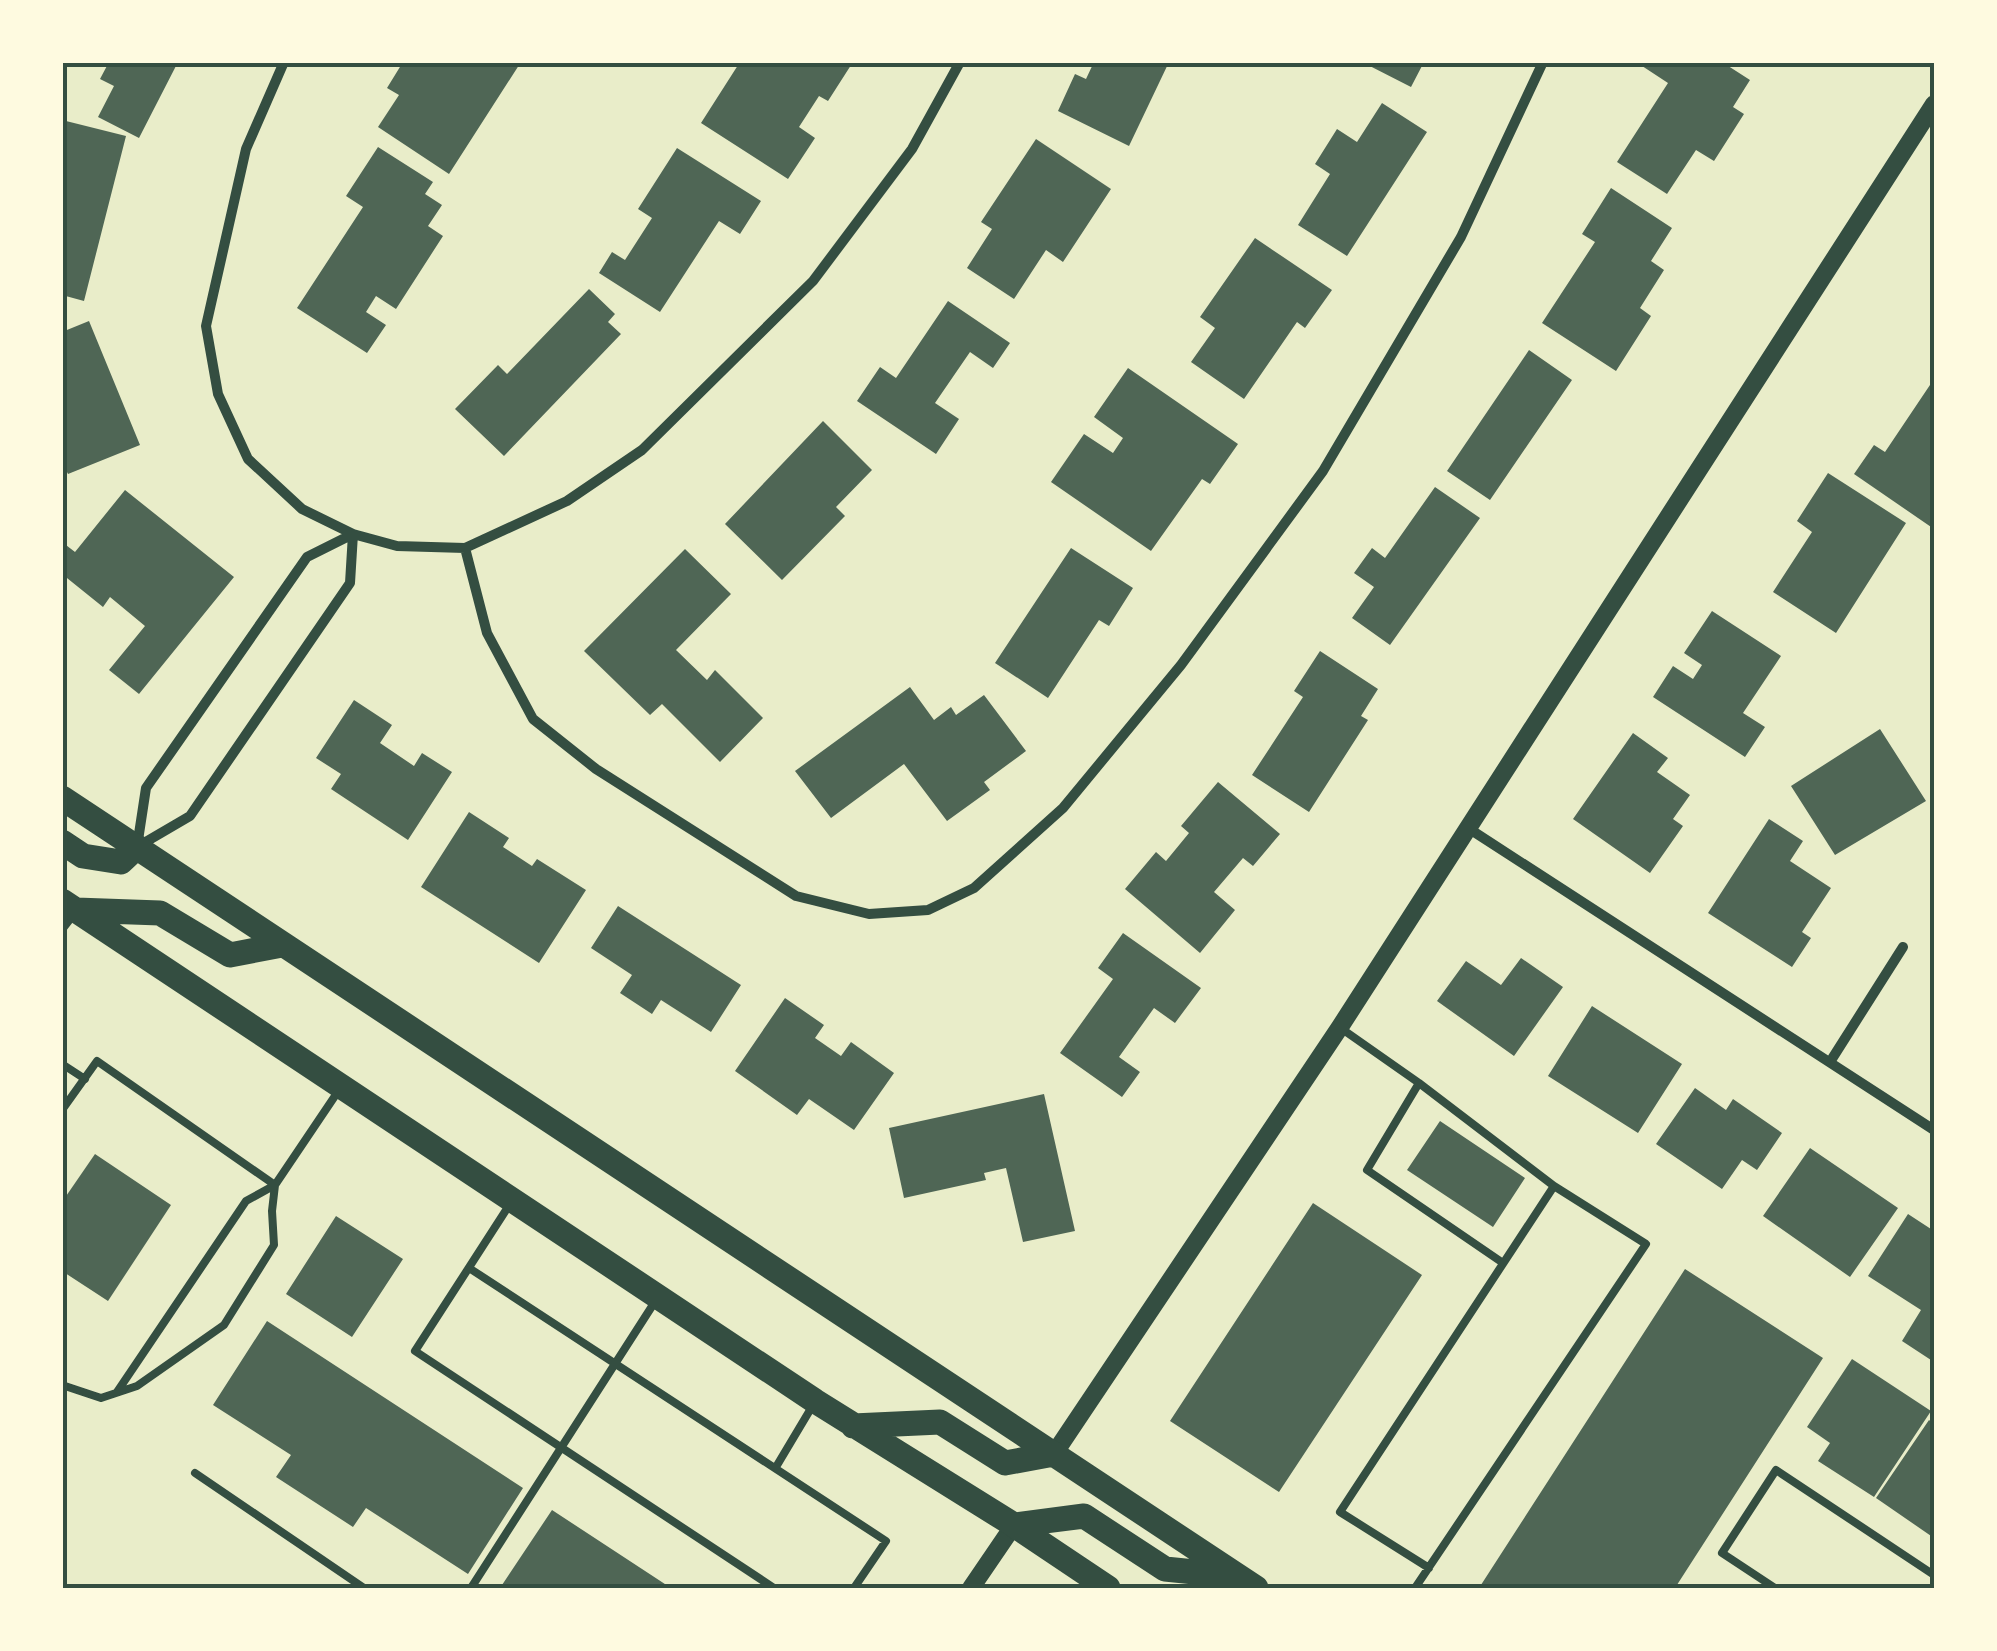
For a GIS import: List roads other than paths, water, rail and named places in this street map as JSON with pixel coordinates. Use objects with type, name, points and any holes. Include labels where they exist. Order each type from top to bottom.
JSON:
[{"type":"main road","points":[[62,798],[1247,1582]]},
{"type":"main road","points":[[62,842],[83,856],[121,862],[137,847]]},
{"type":"main road","points":[[67,913],[160,913],[230,955],[282,945]]},
{"type":"main road","points":[[67,913],[341,1086],[815,1402],[1108,1588]]},
{"type":"main road","points":[[852,1426],[940,1422],[1006,1463],[1054,1454]]},
{"type":"main road","points":[[1014,1525],[1084,1516],[1165,1569],[1247,1582]]},
{"type":"street","points":[[284,62],[246,149],[206,326],[218,394],[248,459],[302,509],[354,534],[397,546],[465,548],[567,502],[642,450],[814,282],[912,149],[960,62]]},
{"type":"street","points":[[465,548],[488,634],[533,719],[596,770],[796,896],[869,914],[928,910],[974,888],[1064,808],[1181,665],[1322,471],[1461,237],[1543,62]]},
{"type":"street","points":[[1054,1454],[1340,1028],[1934,104]]},
{"type":"street","points":[[137,847],[146,788],[307,556],[354,534]]},
{"type":"street","points":[[137,847],[190,816],[350,584],[354,534]]},
{"type":"street","points":[[1468,828],[1934,1130]]},
{"type":"street","points":[[1830,1062],[1903,947]]},
{"type":"street","points":[[972,1588],[1014,1525]]},
{"type":"lane","points":[[1340,1028],[1420,1083],[1554,1186],[1646,1244],[1416,1588]]},
{"type":"lane","points":[[62,1110],[97,1061],[275,1184]]},
{"type":"lane","points":[[62,1064],[85,1078]]},
{"type":"lane","points":[[1420,1083],[1367,1170],[1504,1263]]},
{"type":"lane","points":[[118,1392],[246,1201],[275,1184],[341,1086]]},
{"type":"lane","points":[[62,1385],[101,1398],[138,1386],[224,1325],[274,1245],[275,1184]]},
{"type":"lane","points":[[1429,1568],[1340,1512],[1554,1186]]},
{"type":"lane","points":[[513,1200],[415,1351],[774,1588]]},
{"type":"lane","points":[[469,1268],[886,1542],[854,1588]]},
{"type":"lane","points":[[471,1588],[659,1296]]},
{"type":"lane","points":[[776,1467],[815,1402]]},
{"type":"lane","points":[[1775,1588],[1722,1554],[1776,1470],[1934,1575]]},
{"type":"lane","points":[[194,1474],[364,1588]]}]
